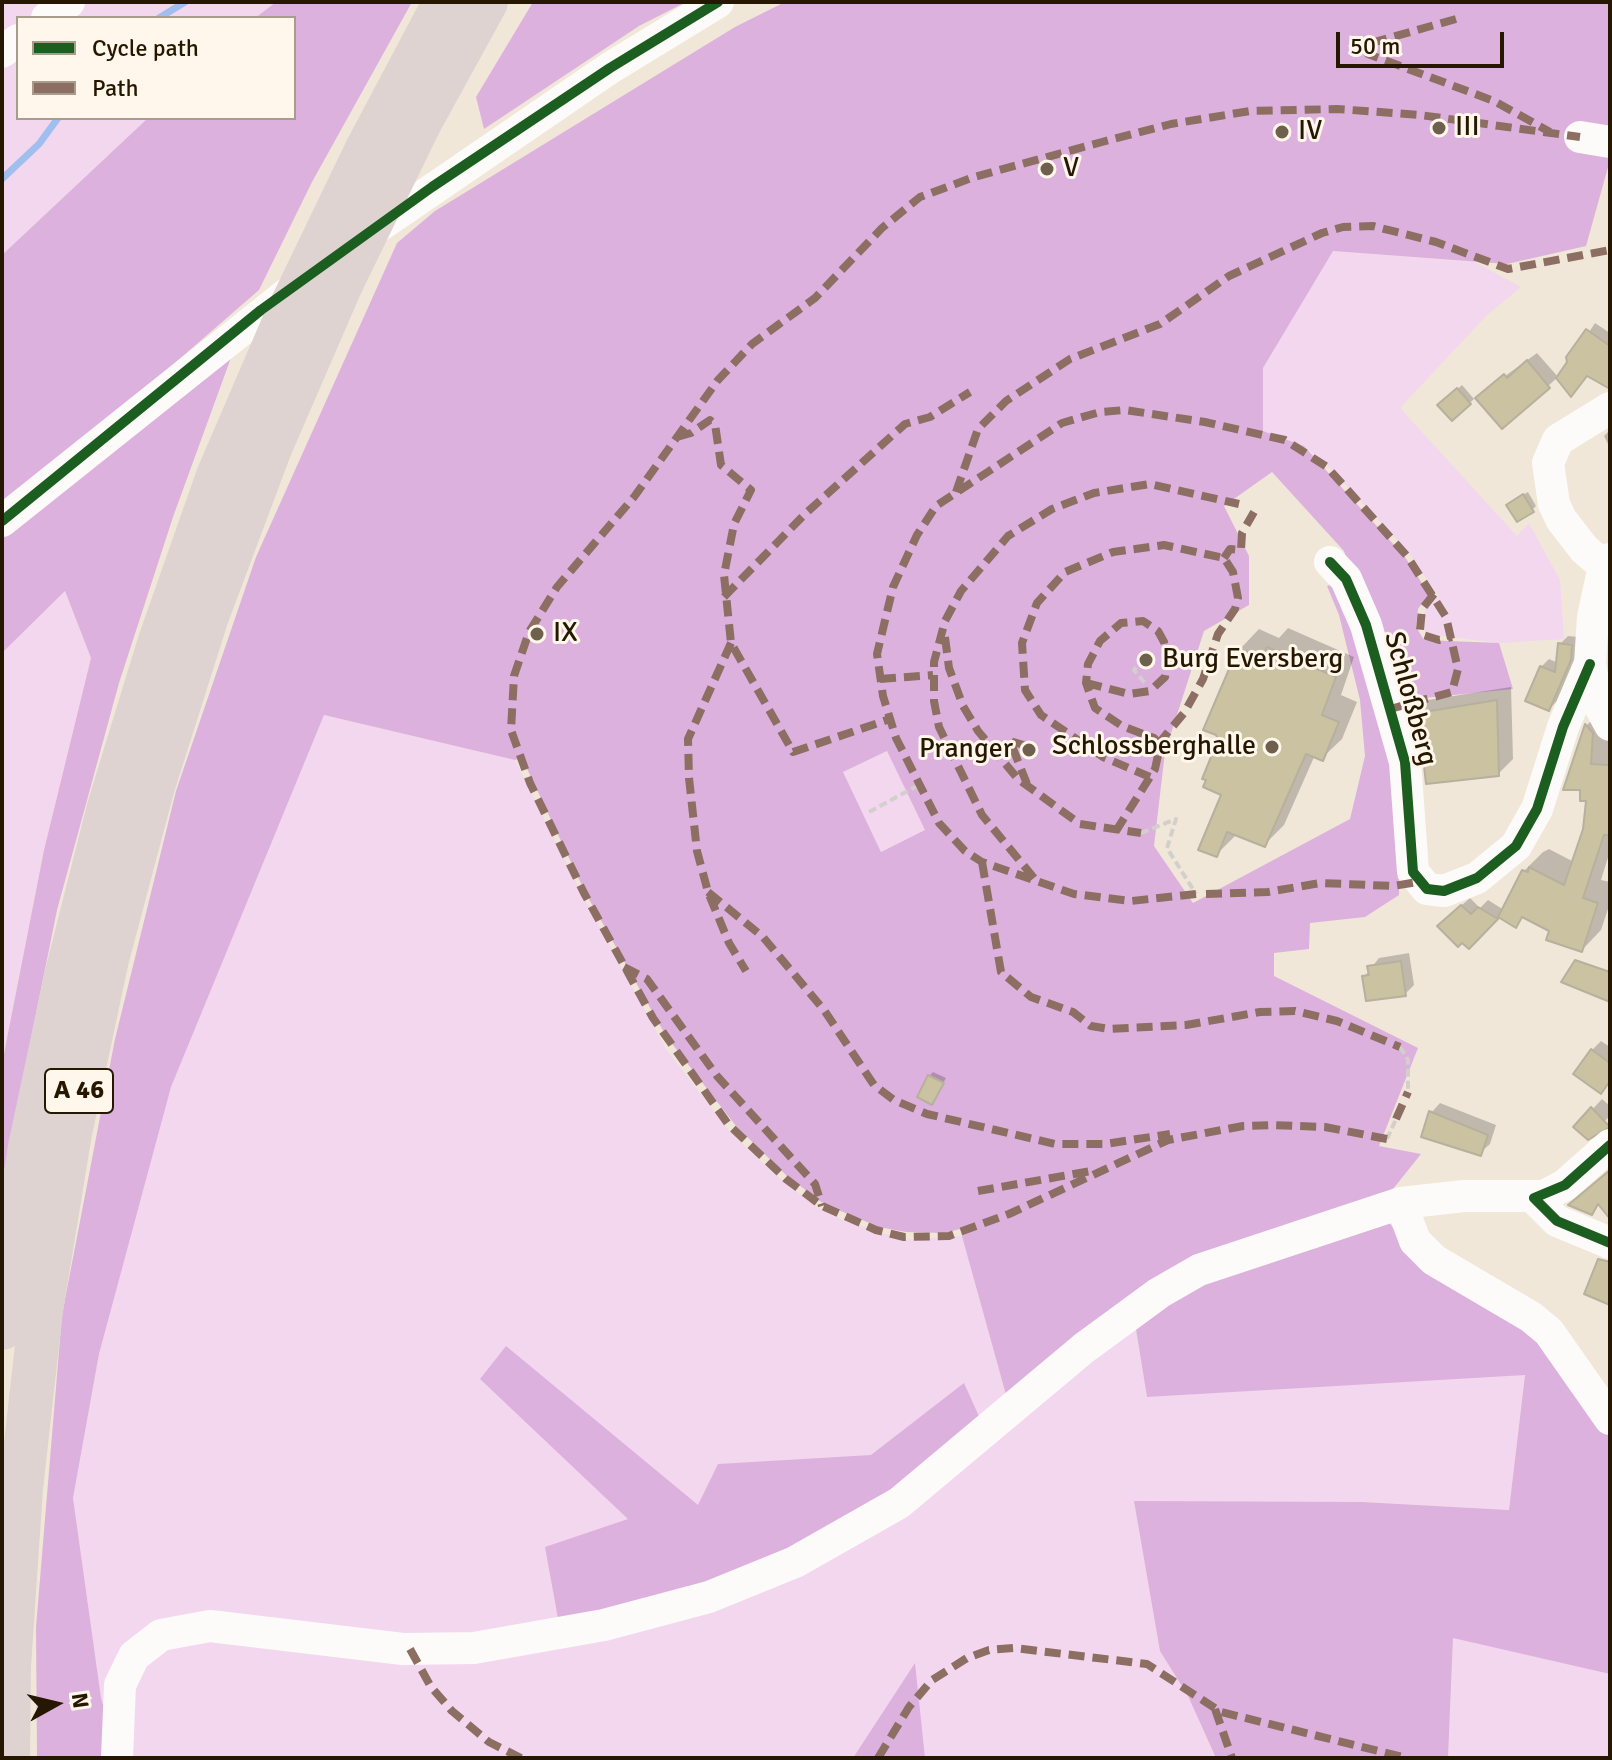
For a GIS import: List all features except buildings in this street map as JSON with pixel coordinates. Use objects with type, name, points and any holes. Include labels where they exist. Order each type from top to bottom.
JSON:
[{"type":"highway","name":"A 46","points":[[2,1328],[30,1147],[66,977],[109,807],[146,686],[218,476],[328,230],[445,2]]},
{"type":"highway","name":"A 46","points":[[8,1758],[9,1666],[21,1488],[41,1310],[70,1133],[107,959],[153,786],[207,616],[270,448],[341,284],[419,124],[486,2]]},
{"type":"street","points":[[50,16],[69,2]]},
{"type":"street","points":[[2,521],[261,310],[534,119],[718,2]]},
{"type":"street","points":[[1610,408],[1558,440],[1548,463],[1554,504],[1561,519],[1584,549],[1607,562],[1593,617],[1590,664],[1596,699],[1610,725]]},
{"type":"street","name":"Schloßberg","points":[[1330,562],[1346,579],[1366,625],[1405,762],[1413,872],[1418,882],[1427,889],[1444,891],[1477,878],[1516,846],[1537,809],[1563,727],[1590,664]]},
{"type":"street","points":[[117,1758],[120,1685],[134,1656],[161,1635],[176,1629],[210,1626],[403,1649],[474,1648],[604,1625],[719,1593],[833,1543],[899,1503],[1084,1348],[1178,1280],[1228,1259],[1401,1203],[1464,1196],[1534,1198],[1565,1185],[1610,1145]]},
{"type":"street","points":[[1534,1198],[1557,1221],[1610,1243]]},
{"type":"street","points":[[1401,1203],[1415,1241],[1434,1260],[1531,1317],[1549,1332],[1610,1419]]},
{"type":"path","points":[[1136,667],[1134,670],[1145,683]]},
{"type":"path","points":[[869,812],[917,786]]},
{"type":"path","points":[[1141,833],[1176,819],[1167,848],[1196,894]]},
{"type":"path","points":[[1400,1047],[1408,1060],[1408,1092]]},
{"type":"path","points":[[1387,1139],[1396,1119]]},
{"type":"shaded area","points":[[2,2],[276,2],[258,16],[16,16],[16,120],[146,120],[2,255]]},
{"type":"shaded area","points":[[276,2],[412,2],[312,182],[259,290],[100,428],[2,506],[2,255],[146,120],[296,120],[296,16],[258,16]]},
{"type":"shaded area","points":[[533,2],[686,2],[639,26],[484,129],[476,97]]},
{"type":"shaded area","points":[[785,2],[1610,2],[1610,160],[1586,246],[1507,264],[1333,251],[1263,368],[1263,431],[1304,446],[1405,557],[1429,594],[1418,609],[1416,627],[1424,640],[1499,643],[1513,689],[1394,701],[1344,551],[1272,472],[1224,506],[1249,556],[1249,605],[1204,631],[1165,752],[1154,846],[1193,903],[1350,819],[1365,756],[1360,700],[1339,615],[1327,586],[1339,582],[1350,604],[1401,807],[1399,895],[1365,917],[1310,923],[1309,949],[1274,953],[1274,976],[1418,1048],[1379,1146],[1421,1154],[1381,1204],[1227,1254],[1008,1402],[960,1229],[944,1233],[906,1232],[879,1227],[824,1204],[787,1176],[736,1126],[666,1036],[585,892],[522,758],[515,760],[324,715],[171,1087],[99,1354],[73,1498],[101,1698],[112,1735],[111,1758],[37,1758],[36,1627],[62,1315],[115,1039],[176,791],[256,557],[397,243],[435,211],[735,27]],"holes":[[[887,751],[925,830],[881,852],[843,772]]]},
{"type":"shaded area","points":[[1332,251],[1475,262],[1521,287],[1487,315],[1400,408],[1517,536],[1529,523],[1560,580],[1564,639],[1499,643],[1426,634],[1422,624],[1425,610],[1438,595],[1408,552],[1324,462],[1304,446],[1263,431],[1263,368]]},
{"type":"shaded area","points":[[232,355],[173,517],[119,683],[57,910],[2,1182],[2,1064],[44,850],[91,658],[65,591],[2,653],[2,535]]},
{"type":"shaded area","points":[[65,591],[91,658],[44,850],[2,1064],[2,653]]},
{"type":"shaded area","points":[[324,715],[515,760],[582,894],[666,1049],[730,1132],[774,1174],[821,1210],[845,1221],[905,1240],[962,1236],[1008,1402],[1134,1317],[1147,1397],[1525,1374],[1509,1510],[1362,1502],[1160,1650],[1188,1696],[1216,1758],[117,1758],[101,1698],[73,1498],[99,1354],[171,1087]]},
{"type":"shaded area","points":[[887,751],[926,831],[881,852],[843,772]]},
{"type":"shaded area","points":[[1384,1215],[1413,1256],[1534,1325],[1610,1431],[1610,1674],[1453,1638],[1448,1758],[1216,1758],[1188,1696],[1160,1651],[1134,1501],[1362,1502],[1509,1510],[1525,1375],[1147,1397],[1134,1317],[1164,1295]]},
{"type":"shaded area","points":[[506,1346],[698,1505],[718,1464],[871,1455],[964,1383],[982,1423],[897,1497],[741,1574],[559,1624],[545,1547],[628,1519],[480,1379]]},
{"type":"shaded area","points":[[1453,1637],[1610,1674],[1610,1758],[1448,1758]]},
{"type":"shaded area","points":[[915,1663],[925,1758],[853,1758]]},
{"type":"waterway","points":[[162,16],[185,2]]},
{"type":"waterway","points":[[2,179],[39,144],[57,120]]},
{"type":"marked path","points":[[1456,19],[1371,43],[1366,50],[1368,54],[1494,101],[1550,132]]},
{"type":"marked path","points":[[1387,1139],[1325,1127],[1272,1125],[1243,1126],[1168,1140],[1009,1214],[949,1236],[904,1237],[876,1230],[822,1206],[786,1179],[728,1124],[653,1018],[584,893],[530,783],[511,730],[514,676],[529,632],[557,587],[634,497],[718,380],[752,344],[815,298],[882,228],[920,197],[974,177],[1171,124],[1250,111],[1337,109],[1420,115],[1580,137]]},
{"type":"marked path","points":[[956,492],[978,429],[1006,401],[1070,359],[1160,324],[1229,276],[1322,233],[1343,227],[1373,226],[1436,242],[1508,269],[1610,250]]},
{"type":"marked path","points":[[724,597],[805,514],[905,424],[930,417],[970,392]]},
{"type":"marked path","points":[[1196,894],[1131,901],[1074,894],[982,862],[965,851],[939,823],[896,738],[883,696],[877,654],[893,587],[917,535],[936,506],[1062,423],[1100,412],[1125,410],[1205,422],[1285,440],[1327,467],[1407,556],[1446,617],[1458,669],[1452,692],[1390,709]]},
{"type":"marked path","points":[[677,437],[691,433],[710,420],[715,424],[721,465],[751,490],[734,524],[724,575],[731,643],[793,752],[890,719]]},
{"type":"marked path","points":[[1034,878],[982,815],[939,727],[934,701],[934,662],[945,621],[961,591],[1008,536],[1052,509],[1094,493],[1150,484],[1239,504]]},
{"type":"marked path","points":[[1224,558],[1230,549],[1241,550],[1242,533],[1254,512]]},
{"type":"marked path","points":[[1150,777],[1103,757],[1041,715],[1025,690],[1022,643],[1037,603],[1065,572],[1113,552],[1164,545],[1224,558],[1233,572],[1238,598],[1235,609],[1218,634],[1203,679],[1184,713],[1159,743]]},
{"type":"marked path","points":[[1434,594],[1422,609],[1420,630],[1423,635],[1439,640],[1452,637]]},
{"type":"marked path","points":[[1086,683],[1129,694],[1150,691],[1165,677],[1168,660],[1158,631],[1143,621],[1121,623],[1100,641],[1088,664],[1086,683],[1095,708],[1122,726],[1154,738],[1160,746],[1155,769],[1116,831]]},
{"type":"marked path","points":[[945,637],[949,668],[963,706],[978,731],[1018,779],[1080,824],[1141,833]]},
{"type":"marked path","points":[[731,643],[688,739],[689,778],[697,851],[708,892],[729,943],[746,971]]},
{"type":"marked path","points":[[880,679],[933,675]]},
{"type":"marked path","points":[[1027,746],[1010,741],[1027,784]]},
{"type":"marked path","points":[[982,862],[1001,972],[1031,997],[1073,1012],[1091,1026],[1109,1029],[1186,1025],[1260,1012],[1295,1011],[1337,1021],[1400,1047]]},
{"type":"marked path","points":[[1206,894],[1268,892],[1320,883],[1393,886],[1418,882]]},
{"type":"marked path","points":[[708,892],[763,937],[824,1010],[874,1085],[894,1100],[927,1114],[1055,1144],[1105,1144],[1170,1134]]},
{"type":"marked path","points":[[624,967],[647,979],[717,1076],[815,1184],[822,1206]]},
{"type":"marked path","points":[[1396,1119],[1408,1092]]},
{"type":"marked path","points":[[978,1191],[1091,1171]]},
{"type":"marked path","points":[[878,1758],[909,1707],[932,1680],[967,1658],[989,1650],[1014,1648],[1147,1664],[1221,1712],[1407,1758]]},
{"type":"marked path","points":[[410,1649],[431,1687],[452,1711],[489,1742],[521,1758]]},
{"type":"marked path","points":[[1215,1709],[1232,1758]]},
{"type":"cycle path","points":[[2,521],[261,310],[432,187],[610,68],[718,2]]},
{"type":"cycle path","points":[[1330,562],[1346,579],[1366,625],[1405,762],[1413,872],[1427,889],[1444,891],[1477,878],[1516,846],[1537,809],[1563,727],[1590,664]]},
{"type":"cycle path","points":[[1610,1145],[1565,1185],[1534,1198],[1557,1221],[1610,1243]]},
{"type":"place","name":"III","points":[[1439,128]]},
{"type":"place","name":"IV","points":[[1282,132]]},
{"type":"place","name":"V","points":[[1047,169]]},
{"type":"place","name":"IX","points":[[537,634]]},
{"type":"place","name":"Burg Eversberg","points":[[1146,660]]},
{"type":"place","name":"Schlossberghalle","points":[[1272,747]]},
{"type":"place","name":"Pranger","points":[[1029,750]]}]
